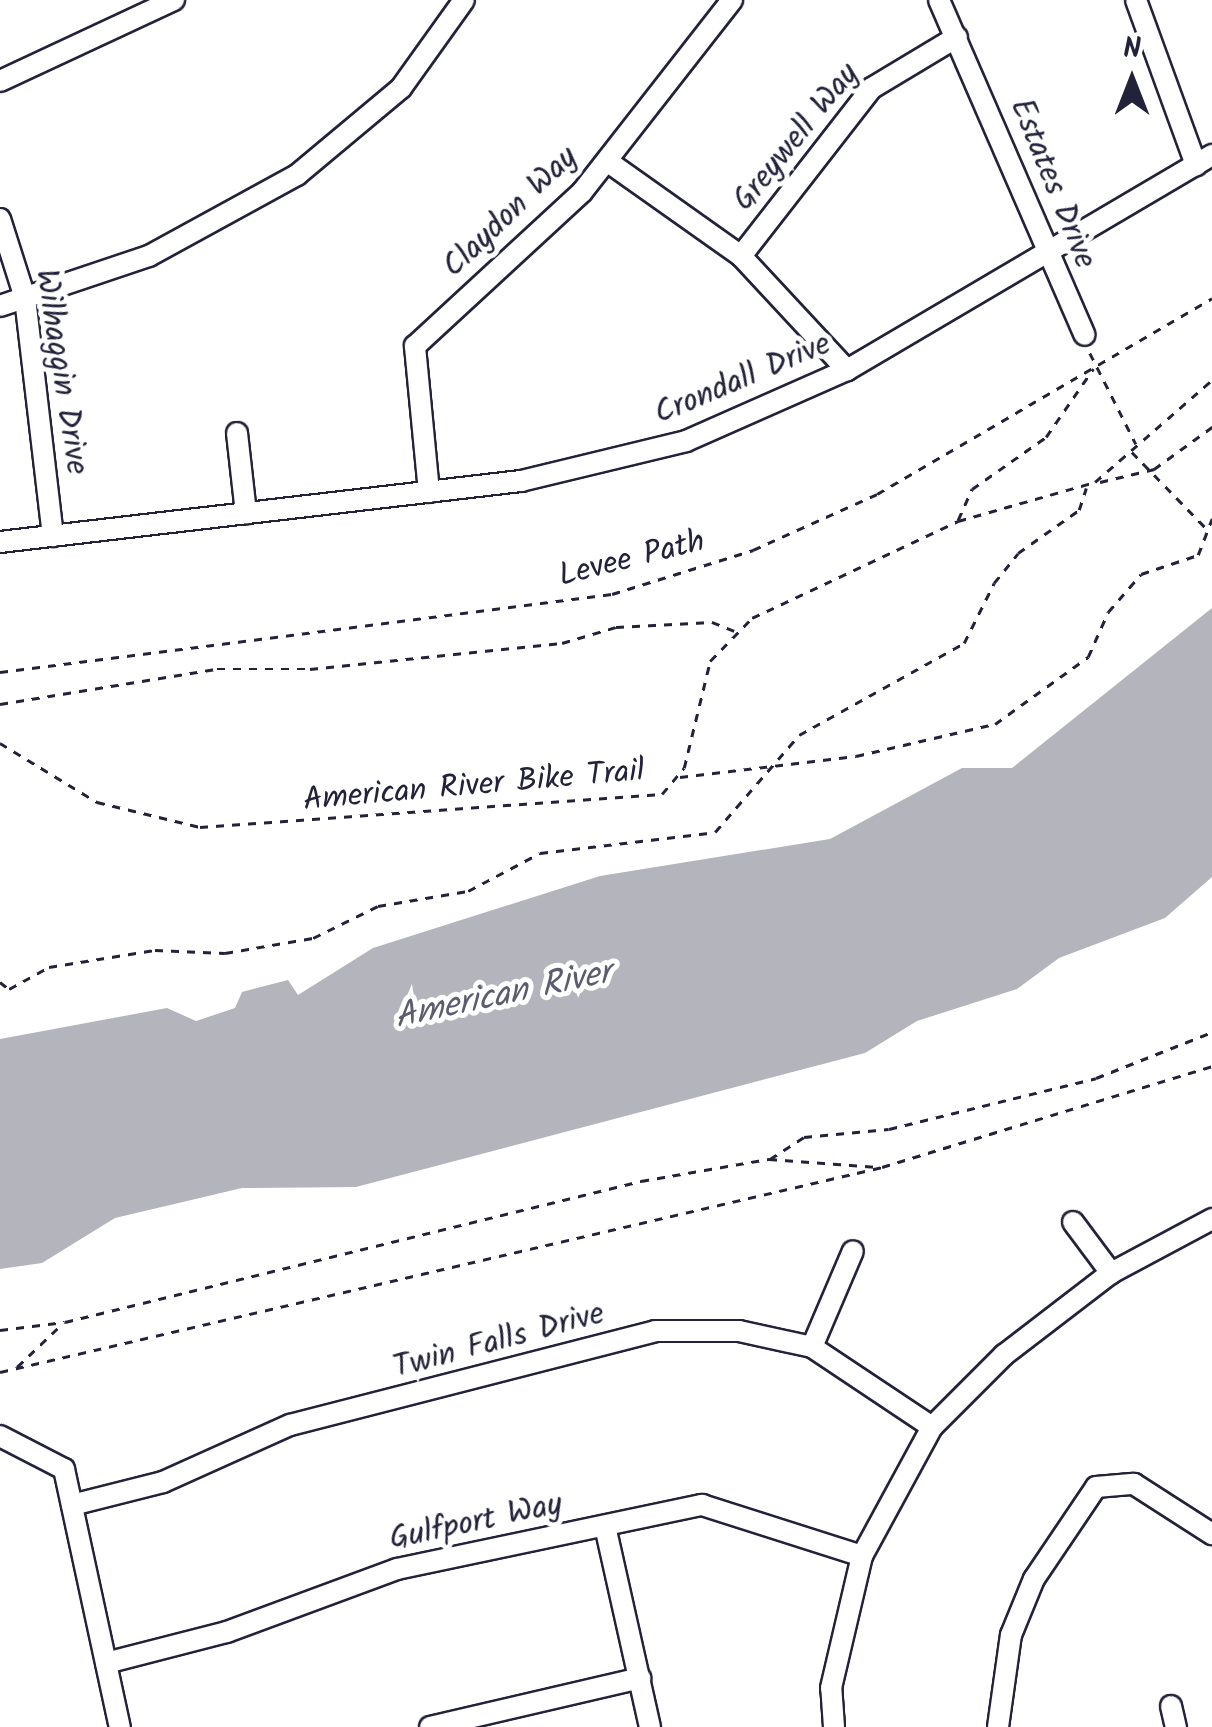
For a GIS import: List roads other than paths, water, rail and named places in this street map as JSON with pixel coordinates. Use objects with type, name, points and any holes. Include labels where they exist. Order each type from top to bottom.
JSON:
[{"type":"street","points":[[0,80],[174,0]]},
{"type":"street","points":[[0,306],[150,256],[312,165],[401,88],[464,0]]},
{"type":"street","name":"Claydon Way","points":[[429,492],[415,346],[607,161],[732,0]]},
{"type":"street","name":"Estates Drive","points":[[940,0],[1023,179],[1045,254],[1085,336]]},
{"type":"street","points":[[1136,0],[1204,160]]},
{"type":"street","name":"Greywell Way","points":[[741,256],[872,88],[956,37]]},
{"type":"street","name":"Crondall Drive","points":[[0,542],[429,492],[653,451],[847,370],[1204,160]]},
{"type":"street","points":[[607,161],[741,256],[847,370]]},
{"type":"street","name":"Wilhaggin Drive","points":[[0,219],[25,298],[53,536]]},
{"type":"street","points":[[238,434],[246,513]]},
{"type":"street","points":[[834,1727],[832,1688],[862,1556],[932,1427],[1004,1356],[1111,1273],[1212,1220]]},
{"type":"street","points":[[1073,1222],[1111,1273]]},
{"type":"street","points":[[812,1347],[853,1251]]},
{"type":"street","name":"Twin Falls Drive","points":[[72,1505],[162,1482],[290,1425],[654,1331],[738,1331],[812,1347],[932,1427]]},
{"type":"street","points":[[0,1436],[56,1460],[72,1505],[120,1727]]},
{"type":"street","points":[[998,1727],[1011,1634],[1028,1592],[1096,1487],[1134,1484],[1212,1534]]},
{"type":"street","name":"Gulfport Way","points":[[106,1663],[227,1632],[398,1569],[605,1526],[726,1507],[862,1556]]},
{"type":"street","points":[[605,1526],[650,1727]]},
{"type":"street","points":[[430,1727],[640,1678]]},
{"type":"street","points":[[1171,1706],[1176,1727]]},
{"type":"water","name":"American River","points":[[1212,608],[1212,877],[1165,918],[1059,958],[1017,989],[917,1021],[865,1053],[356,1187],[242,1188],[115,1218],[42,1263],[0,1269],[0,1039],[167,1008],[196,1021],[235,1008],[242,992],[288,980],[298,995],[373,948],[600,876],[830,839],[962,768],[1012,768]]}]
